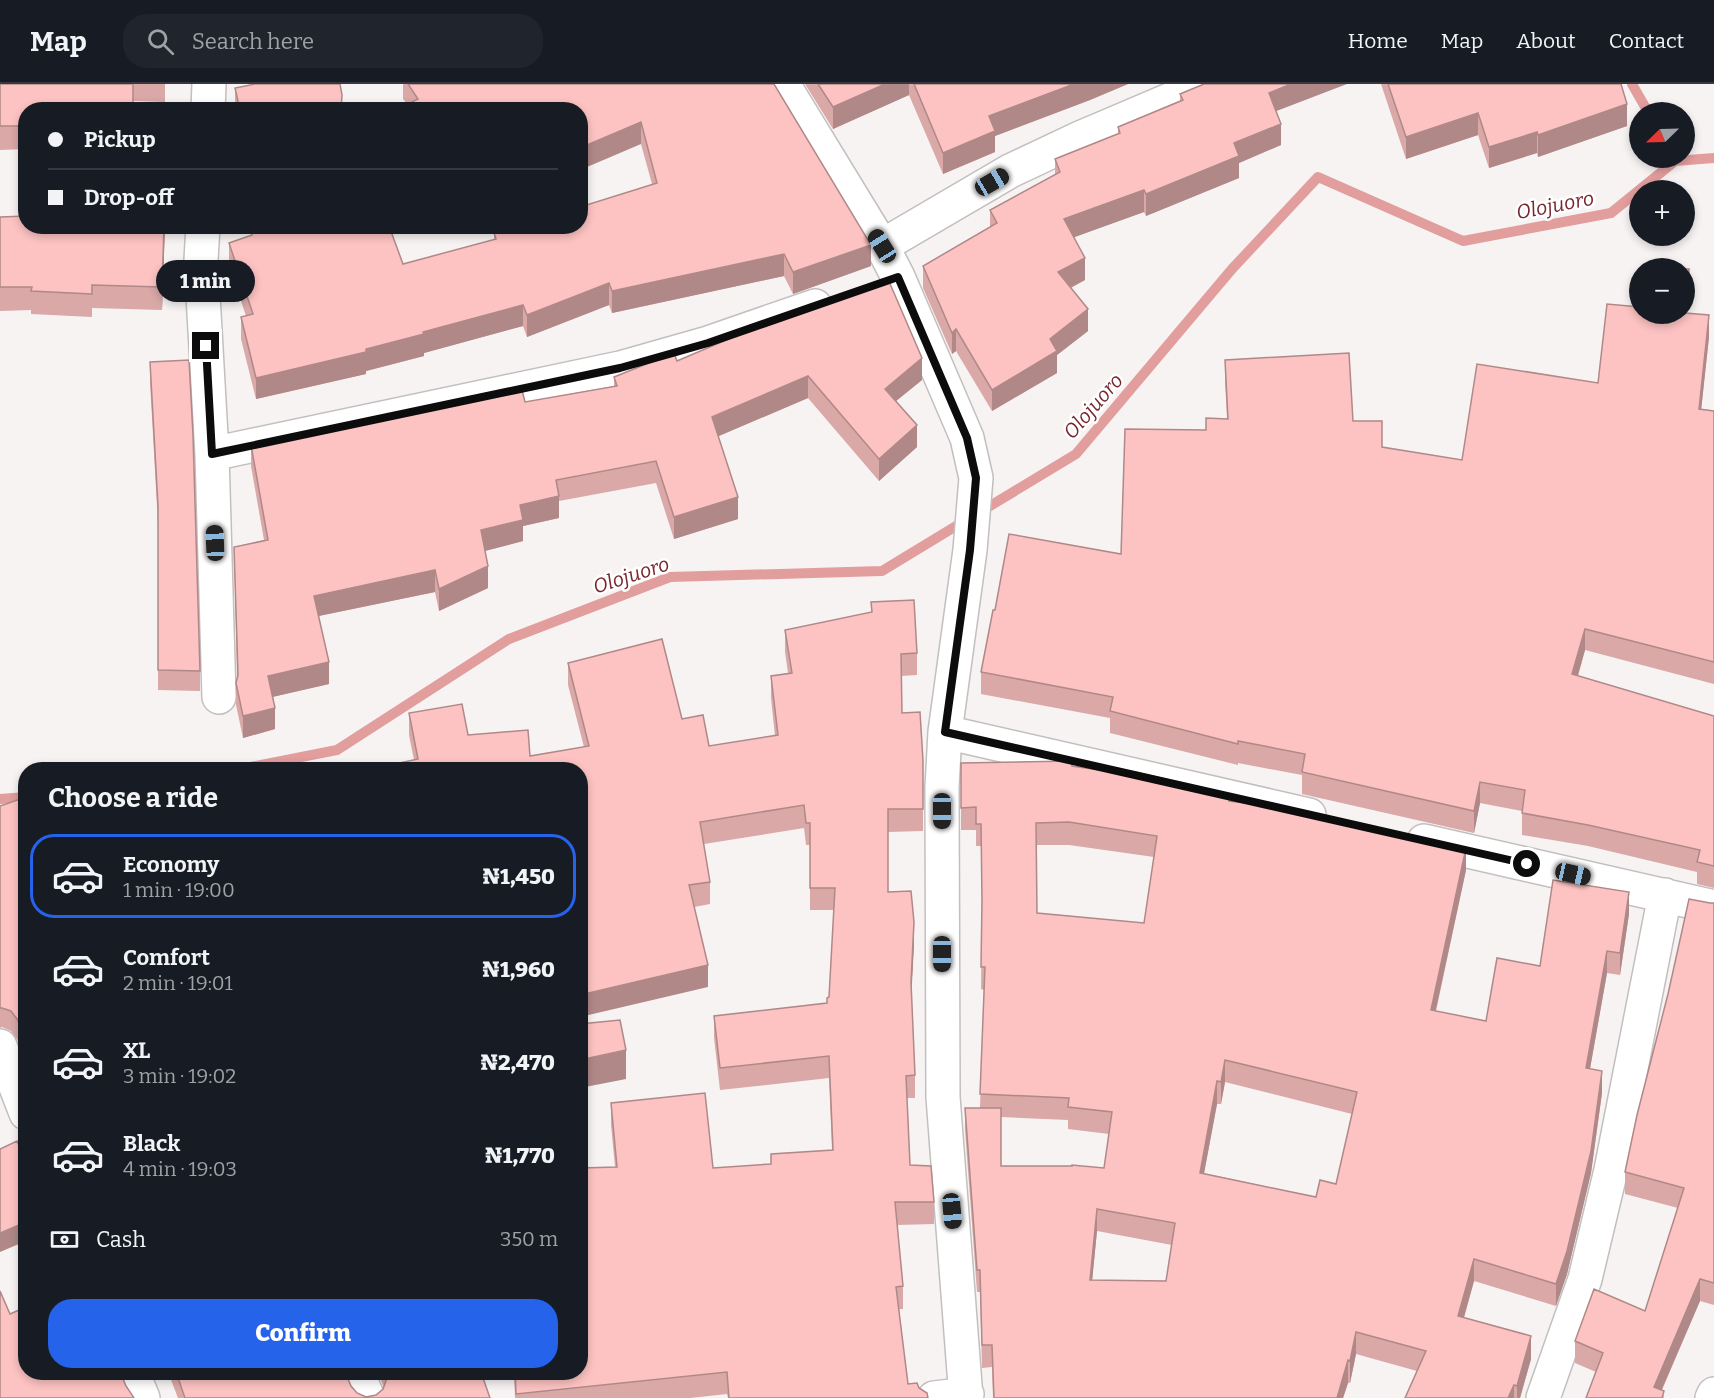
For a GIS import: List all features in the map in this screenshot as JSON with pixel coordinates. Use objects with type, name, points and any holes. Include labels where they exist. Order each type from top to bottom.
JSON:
[{"type":"street","points":[[208,102],[209,84]]},
{"type":"street","points":[[783,84],[882,246],[886,281],[967,438],[976,478],[970,550],[945,732],[942,787],[943,1097],[966,1396],[934,1398]]},
{"type":"street","points":[[882,246],[1010,171],[1080,138],[1207,84]]},
{"type":"street","points":[[203,234],[201,260],[212,454],[219,697]]},
{"type":"street","points":[[212,454],[620,368],[708,343],[842,297]]},
{"type":"street","points":[[945,732],[1342,823]]},
{"type":"street","points":[[1400,836],[1714,907]]},
{"type":"street","points":[[1543,1398],[1586,1279],[1611,1170],[1665,895]]},
{"type":"street","points":[[0,1046],[18,1092]]},
{"type":"street","points":[[135,1380],[142,1398]]},
{"type":"street","points":[[360,1380],[368,1398]]},
{"type":"street","points":[[1712,1398],[1714,1394]]},
{"type":"building","points":[[0,84],[133,84],[133,102],[18,102],[18,126],[0,126]]},
{"type":"building","points":[[255,84],[340,84],[342,102],[238,102],[235,88]]},
{"type":"building","points":[[408,84],[774,84],[871,245],[793,272],[784,254],[612,291],[609,283],[527,315],[523,305],[366,349],[366,352],[256,378],[241,317],[253,314],[229,243],[252,234],[392,234],[403,264],[496,239],[494,234],[588,234],[588,205],[657,183],[641,122],[588,145],[588,102],[412,102],[418,99]]},
{"type":"building","points":[[818,84],[885,84],[833,107]]},
{"type":"building","points":[[914,84],[1074,84],[989,116],[995,131],[943,153]]},
{"type":"building","points":[[1204,84],[1291,84],[1269,93],[1281,124],[1234,143],[1239,156],[1146,194],[1144,190],[1064,219],[1085,258],[1058,272],[1088,309],[1050,339],[1057,351],[992,390],[956,329],[952,333],[923,266],[997,223],[990,210],[1060,172],[1055,159],[1120,133],[1118,127],[1183,100],[1180,94]]},
{"type":"building","points":[[1388,84],[1621,84],[1627,104],[1538,135],[1537,132],[1489,147],[1478,113],[1406,137]]},
{"type":"building","points":[[18,216],[18,234],[164,234],[162,287],[92,285],[92,294],[31,291],[32,287],[0,287],[0,217]]},
{"type":"building","points":[[888,279],[922,358],[885,389],[917,425],[879,459],[808,376],[712,417],[738,497],[674,517],[656,461],[556,480],[559,496],[520,505],[523,520],[481,530],[488,566],[439,589],[435,570],[314,596],[329,662],[268,676],[275,708],[243,716],[236,683],[238,675],[234,547],[268,540],[251,445],[465,402],[464,398],[521,386],[525,402],[617,386],[614,377],[674,353],[677,361],[799,309]]},
{"type":"building","points":[[1607,304],[1629,306],[1629,324],[1695,324],[1695,314],[1709,315],[1699,409],[1714,411],[1714,662],[1585,629],[1572,674],[1714,716],[1714,866],[1697,862],[1700,850],[1522,813],[1525,790],[1480,782],[1474,811],[1302,772],[1305,754],[1238,741],[1238,744],[1110,711],[1113,697],[981,672],[1009,534],[1121,554],[1125,429],[1206,430],[1206,418],[1228,419],[1225,360],[1349,353],[1353,421],[1382,421],[1382,447],[1462,460],[1477,364],[1598,383]]},
{"type":"building","points":[[189,360],[200,671],[158,670],[158,506],[150,362]]},
{"type":"building","points":[[914,600],[917,653],[901,654],[902,713],[920,712],[923,809],[888,809],[888,892],[911,891],[914,922],[911,982],[915,1075],[906,1076],[910,1165],[931,1166],[934,1202],[895,1202],[903,1286],[896,1287],[908,1384],[917,1383],[919,1388],[927,1393],[928,1398],[729,1398],[727,1372],[516,1394],[515,1380],[588,1380],[588,1168],[617,1167],[611,1103],[705,1093],[713,1168],[771,1164],[771,1154],[833,1150],[829,1056],[720,1068],[714,1016],[827,1003],[835,888],[810,888],[810,823],[806,823],[804,805],[700,822],[710,882],[689,885],[708,965],[588,993],[588,762],[404,762],[418,759],[409,713],[462,704],[468,735],[528,730],[530,756],[589,746],[568,663],[662,639],[682,719],[703,715],[709,746],[778,735],[771,676],[792,673],[785,630],[872,612],[871,602]]},
{"type":"building","points":[[1072,761],[1072,766],[1135,775],[1135,772],[1230,794],[1229,801],[1296,809],[1466,848],[1431,1010],[1486,1021],[1497,958],[1540,966],[1553,880],[1629,892],[1620,953],[1607,951],[1586,1068],[1602,1071],[1591,1151],[1567,1251],[1556,1284],[1474,1259],[1458,1316],[1531,1336],[1517,1386],[1514,1385],[1508,1398],[1405,1398],[1426,1351],[1356,1332],[1350,1361],[1348,1360],[1337,1398],[994,1398],[992,1345],[982,1345],[980,1270],[977,1270],[965,1108],[1001,1108],[1001,1166],[1072,1165],[1104,1168],[1112,1112],[1068,1107],[1069,1098],[980,1094],[985,967],[981,967],[981,824],[976,824],[976,807],[961,808],[961,763]],"holes":[[[1069,822],[1157,836],[1144,923],[1037,913],[1036,823]],[[1225,1060],[1357,1092],[1336,1184],[1320,1180],[1316,1197],[1200,1173],[1217,1081],[1221,1082]],[[1097,1209],[1175,1223],[1166,1281],[1090,1280]]]},
{"type":"building","points":[[18,800],[18,1021],[11,1011],[0,1008],[0,806]]},
{"type":"building","points":[[1689,899],[1714,903],[1714,1283],[1700,1279],[1654,1387],[1664,1391],[1662,1398],[1586,1398],[1603,1353],[1575,1341],[1594,1289],[1645,1311],[1684,1188],[1625,1172]]},
{"type":"building","points":[[620,1020],[626,1050],[588,1058],[588,1023]]},
{"type":"building","points":[[17,1141],[18,1143],[18,1225],[0,1233],[0,1149]]},
{"type":"building","points":[[0,1291],[10,1314],[18,1310],[18,1380],[123,1380],[134,1398],[0,1398]]},
{"type":"building","points":[[179,1380],[348,1380],[357,1393],[366,1397],[376,1395],[383,1389],[386,1380],[484,1380],[490,1398],[185,1398]]},
{"type":"waterway","points":[[1632,84],[1642,102]]},
{"type":"waterway","name":"Olojuoro","points":[[980,512],[1076,454],[1232,269],[1318,177],[1463,241],[1611,213],[1675,161],[1714,158]]},
{"type":"waterway","name":"Olojuoro","points":[[276,762],[337,750],[509,639],[670,577],[882,571],[966,520]]},
{"type":"waterway","name":"Olojuoro","points":[[0,799],[18,798]]},
{"type":"route","points":[[206,346],[212,454],[620,368],[708,343],[898,277],[967,438],[976,478],[970,550],[945,732],[1527,864]]}]
